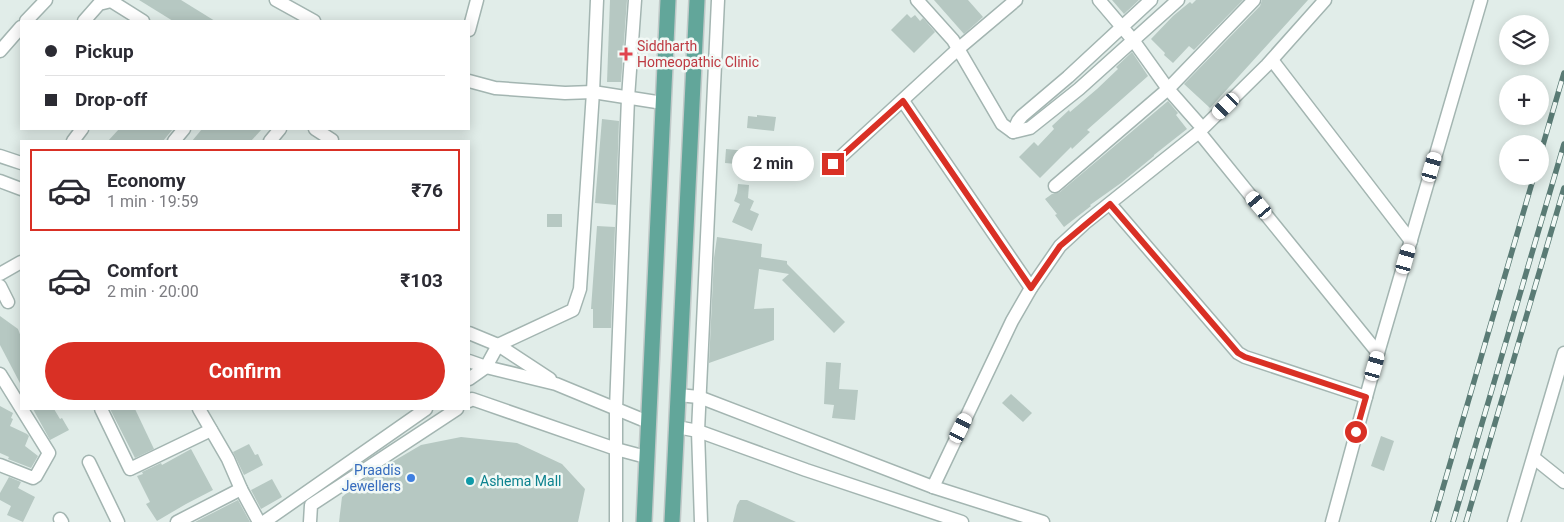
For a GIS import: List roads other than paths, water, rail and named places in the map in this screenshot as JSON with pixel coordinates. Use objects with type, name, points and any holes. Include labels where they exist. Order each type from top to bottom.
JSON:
[{"type":"main road","points":[[644,522],[668,0]]},
{"type":"main road","points":[[672,522],[697,0]]},
{"type":"street","points":[[27,20],[46,0]]},
{"type":"street","points":[[276,0],[312,20]]},
{"type":"street","points":[[470,26],[476,0]]},
{"type":"street","points":[[470,378],[486,367],[498,345],[573,310],[580,289],[597,0]]},
{"type":"street","points":[[616,522],[616,409],[628,98],[635,0]]},
{"type":"street","points":[[701,522],[698,431],[699,397],[718,0]]},
{"type":"street","points":[[917,0],[953,40],[1002,124],[1014,132],[1030,128],[1079,89],[1178,0]]},
{"type":"street","points":[[833,164],[958,49],[1016,0]]},
{"type":"street","points":[[1099,0],[1133,40],[1168,89],[1378,353]]},
{"type":"street","points":[[1014,132],[1018,121],[1151,0]]},
{"type":"street","points":[[1055,186],[1168,89],[1254,0]]},
{"type":"street","points":[[1074,222],[1198,127],[1268,53],[1314,0]]},
{"type":"street","points":[[933,487],[1012,321],[1031,288],[1060,246],[1198,127],[1272,60],[1325,0]]},
{"type":"street","points":[[1332,522],[1378,353],[1481,0]]},
{"type":"street","points":[[85,20],[99,4],[111,1],[141,20]]},
{"type":"street","points":[[0,51],[20,28]]},
{"type":"street","points":[[1272,60],[1411,241]]},
{"type":"street","points":[[1068,77],[1079,89]]},
{"type":"street","points":[[470,81],[495,88],[565,93],[593,92],[663,103]]},
{"type":"street","points":[[903,101],[1031,288]]},
{"type":"street","points":[[692,109],[712,110]]},
{"type":"street","points":[[175,140],[183,130]]},
{"type":"street","points":[[271,140],[279,130]]},
{"type":"street","points":[[316,130],[333,137]]},
{"type":"street","points":[[0,156],[20,164]]},
{"type":"street","points":[[0,180],[20,189]]},
{"type":"street","points":[[1110,204],[1238,353],[1245,357],[1366,397]]},
{"type":"street","points":[[0,274],[20,263]]},
{"type":"street","points":[[0,286],[8,302]]},
{"type":"street","points":[[470,333],[498,345],[556,384]]},
{"type":"street","points":[[1514,522],[1564,353]]},
{"type":"street","points":[[470,360],[486,367],[556,384],[648,422]]},
{"type":"street","points":[[0,374],[4,386],[20,410]]},
{"type":"street","points":[[678,395],[699,397],[933,487],[1042,522]]},
{"type":"street","points":[[470,400],[472,399],[616,449],[646,457]]},
{"type":"street","points":[[0,465],[33,478],[49,453],[20,410]]},
{"type":"street","points":[[101,410],[130,469],[211,430]]},
{"type":"street","points":[[201,410],[228,459],[259,522]]},
{"type":"street","points":[[264,522],[425,410]]},
{"type":"street","points":[[310,522],[311,505],[455,410]]},
{"type":"street","points":[[677,427],[698,431],[806,470],[962,522]]},
{"type":"street","points":[[1534,458],[1564,482]]},
{"type":"street","points":[[89,462],[118,522]]},
{"type":"street","points":[[177,522],[242,489]]},
{"type":"railway","points":[[1546,135],[1564,73]]},
{"type":"railway","points":[[1453,522],[1564,144]]},
{"type":"railway","points":[[1433,522],[1531,185]]},
{"type":"railway","points":[[1466,522],[1564,188]]},
{"type":"place","name":"Siddharth Homeopathic Clinic","points":[[626,54]]},
{"type":"place","name":"Praadis Jewellers","points":[[411,478]]},
{"type":"place","name":"Ashema Mall","points":[[470,481]]}]
